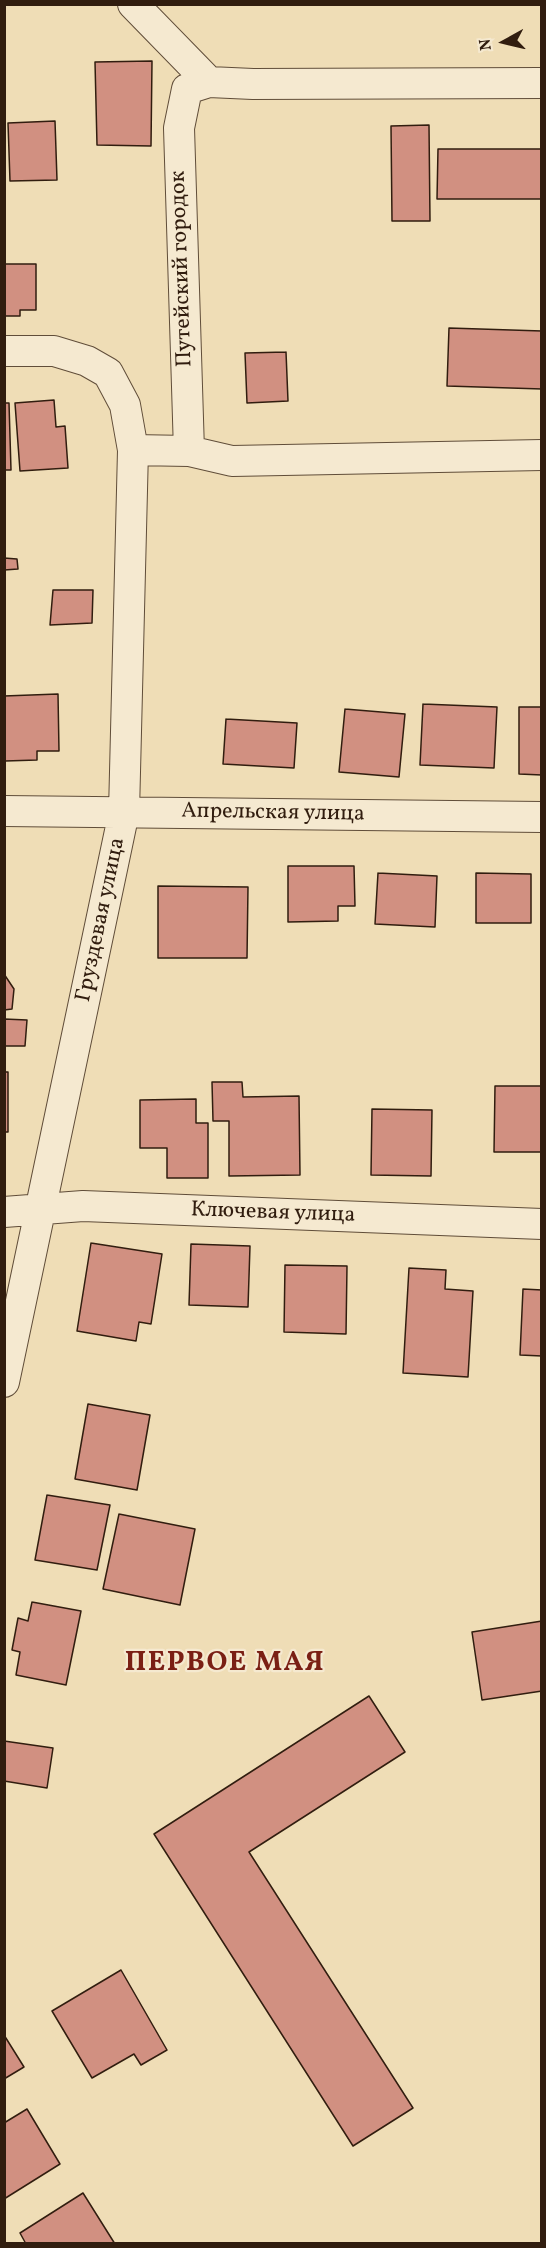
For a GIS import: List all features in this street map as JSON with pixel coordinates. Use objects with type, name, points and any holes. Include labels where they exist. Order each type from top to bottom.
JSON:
[{"type":"street","points":[[133,4],[209,82],[254,84],[542,83]]},
{"type":"street","name":"Путейский городок","points":[[189,451],[178,128],[187,89],[209,82]]},
{"type":"street","name":"Груздевая улица","points":[[4,351],[54,351],[87,361],[108,373],[125,405],[133,450],[124,812],[4,1382]]},
{"type":"street","points":[[133,450],[189,451],[232,460],[542,455]]},
{"type":"street","name":"Апрельская улица","points":[[4,811],[542,817]]},
{"type":"street","name":"Ключевая улица","points":[[4,1212],[83,1206],[542,1224]]},
{"type":"building","points":[[152,61],[151,146],[97,145],[95,62]]},
{"type":"building","points":[[55,121],[57,180],[10,181],[8,123]]},
{"type":"building","points":[[429,125],[430,221],[392,221],[391,126]]},
{"type":"building","points":[[438,149],[542,149],[542,199],[437,199]]},
{"type":"building","points":[[4,264],[36,264],[36,310],[20,310],[20,316],[4,316]]},
{"type":"building","points":[[449,328],[542,331],[542,389],[447,386]]},
{"type":"building","points":[[286,352],[288,401],[247,403],[245,353]]},
{"type":"building","points":[[54,400],[56,427],[65,426],[68,468],[20,471],[15,403]]},
{"type":"building","points":[[4,403],[9,403],[11,470],[4,470]]},
{"type":"building","points":[[4,558],[17,559],[18,569],[4,570]]},
{"type":"building","points":[[53,590],[93,590],[92,623],[50,625]]},
{"type":"building","points":[[58,694],[59,751],[37,751],[37,760],[5,761],[4,696]]},
{"type":"building","points":[[423,704],[497,707],[494,768],[420,765]]},
{"type":"building","points":[[519,707],[542,707],[542,775],[519,774]]},
{"type":"building","points":[[345,709],[405,714],[399,777],[339,772]]},
{"type":"building","points":[[226,719],[297,723],[294,768],[223,764]]},
{"type":"building","points":[[288,866],[354,866],[355,906],[338,906],[338,921],[288,922]]},
{"type":"building","points":[[378,873],[437,876],[435,927],[375,924]]},
{"type":"building","points":[[476,873],[531,874],[531,923],[476,923]]},
{"type":"building","points":[[158,886],[248,887],[247,958],[158,958]]},
{"type":"building","points":[[4,974],[14,989],[12,1009],[4,1010]]},
{"type":"building","points":[[4,1019],[27,1020],[25,1046],[4,1046]]},
{"type":"building","points":[[4,1072],[8,1072],[8,1132],[4,1132]]},
{"type":"building","points":[[212,1082],[242,1082],[243,1097],[299,1096],[300,1175],[229,1176],[229,1121],[213,1121]]},
{"type":"building","points":[[495,1086],[542,1086],[542,1152],[494,1152]]},
{"type":"building","points":[[196,1099],[196,1123],[208,1123],[208,1178],[167,1178],[167,1148],[140,1148],[140,1100]]},
{"type":"building","points":[[372,1109],[432,1110],[431,1176],[371,1175]]},
{"type":"building","points":[[91,1243],[162,1254],[151,1324],[139,1322],[136,1341],[77,1331]]},
{"type":"building","points":[[191,1244],[250,1246],[248,1307],[189,1305]]},
{"type":"building","points":[[285,1265],[347,1266],[346,1334],[284,1332]]},
{"type":"building","points":[[409,1268],[446,1270],[445,1289],[473,1291],[468,1377],[403,1373]]},
{"type":"building","points":[[523,1289],[542,1290],[542,1356],[520,1355]]},
{"type":"building","points":[[88,1404],[150,1415],[137,1490],[75,1479]]},
{"type":"building","points":[[47,1495],[110,1505],[97,1570],[35,1560]]},
{"type":"building","points":[[119,1514],[195,1529],[180,1605],[103,1589]]},
{"type":"building","points":[[32,1602],[81,1611],[66,1685],[16,1675],[20,1652],[12,1650],[18,1618],[28,1621]]},
{"type":"building","points":[[542,1621],[542,1691],[482,1700],[472,1632]]},
{"type":"building","points":[[369,1696],[405,1752],[249,1852],[413,2108],[353,2146],[154,1834]]},
{"type":"building","points":[[4,1741],[53,1748],[47,1788],[4,1781]]},
{"type":"building","points":[[121,1970],[167,2050],[141,2065],[134,2054],[92,2078],[52,2011]]},
{"type":"building","points":[[4,2035],[24,2067],[4,2079]]},
{"type":"building","points":[[27,2109],[60,2164],[4,2199],[4,2123]]},
{"type":"building","points":[[83,2193],[115,2244],[26,2244],[20,2233]]},
{"type":"district","name":"ПЕРВОЕ МАЯ","points":[[225,1665]]}]
